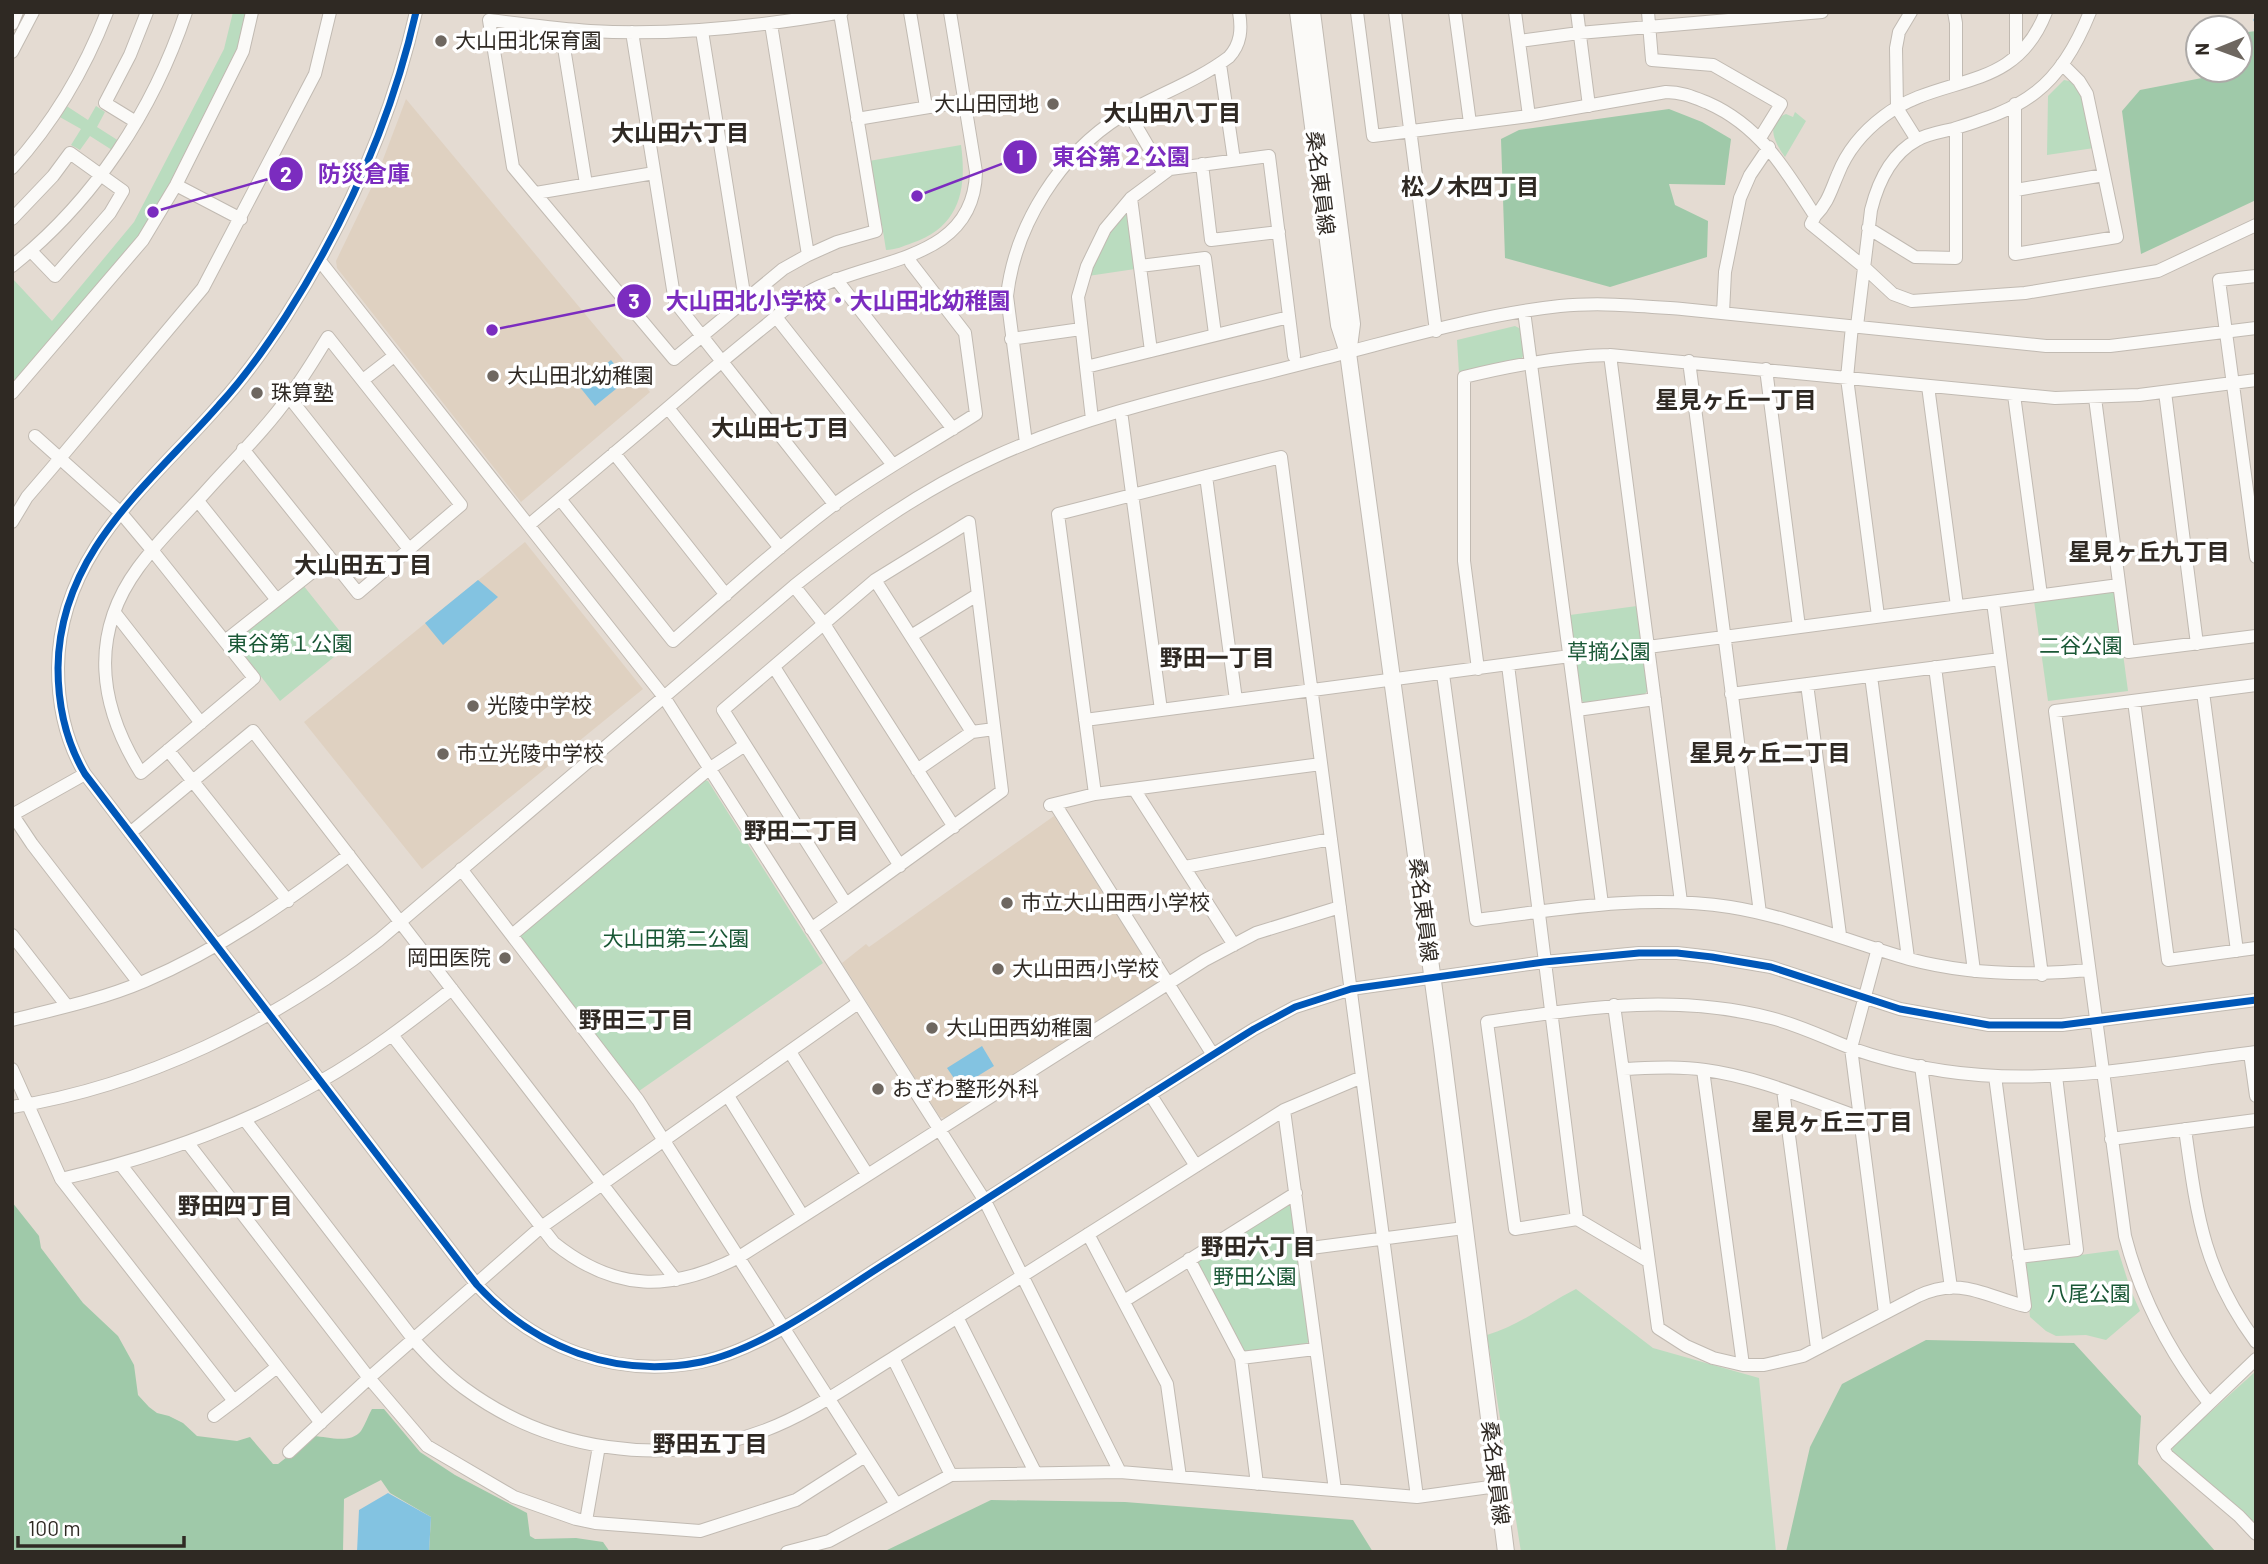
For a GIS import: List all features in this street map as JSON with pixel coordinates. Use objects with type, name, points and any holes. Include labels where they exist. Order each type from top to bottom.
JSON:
[{"type":"main road","name":"桑名東員線","points":[[1298,12],[1339,325],[1348,352],[1393,680],[1506,1552]]},
{"type":"main road","name":"桑名東員線","points":[[1312,12],[1352,324],[1348,352]]},
{"type":"street","points":[[12,24],[17,12]]},
{"type":"street","points":[[12,52],[33,12]]},
{"type":"street","points":[[12,168],[41,134],[74,82],[107,12]]},
{"type":"street","points":[[136,122],[105,103],[130,55],[147,12]]},
{"type":"street","points":[[12,266],[31,251],[83,197],[101,174],[136,122],[164,71],[186,12]]},
{"type":"street","points":[[12,393],[139,246],[176,185],[243,51],[252,12]]},
{"type":"street","points":[[12,522],[27,497],[194,300],[241,219],[315,74],[330,12]]},
{"type":"street","points":[[416,12],[403,66],[375,147],[351,203],[320,261],[252,365],[121,513],[86,559],[72,591],[60,632],[58,680],[65,729],[85,774],[477,1285],[504,1312],[543,1339],[579,1355],[622,1365],[667,1366],[716,1359],[744,1349],[784,1327],[985,1201],[1254,1029],[1295,1007],[1351,989],[1544,962],[1639,953],[1676,953],[1771,968],[1921,1014],[1989,1025],[2062,1025],[2256,1000]]},
{"type":"street","points":[[841,12],[876,231],[837,242],[783,269],[674,359],[513,167],[489,20],[561,29],[632,32],[702,31],[771,24],[841,12]]},
{"type":"street","points":[[910,12],[926,107]]},
{"type":"street","points":[[529,525],[721,361],[810,291],[836,279],[933,246],[961,221],[972,199],[976,172],[950,12]]},
{"type":"street","points":[[1026,443],[1007,306],[1008,287],[1027,225],[1042,197],[1064,166],[1100,132],[1128,112],[1220,64],[1234,52],[1241,32],[1239,12]]},
{"type":"street","points":[[1357,12],[1373,136],[1529,116],[1675,92],[1716,107],[1737,119],[1765,143],[1815,216]]},
{"type":"street","points":[[1395,12],[1436,331]]},
{"type":"street","points":[[1455,12],[1470,123]]},
{"type":"street","points":[[1515,12],[1529,116]]},
{"type":"street","points":[[1577,12],[1589,106]]},
{"type":"street","points":[[1648,12],[1652,60],[1713,65],[1786,107],[1765,143],[1740,198],[1725,272],[1723,313]]},
{"type":"street","points":[[1519,41],[1720,17],[1822,12]]},
{"type":"street","points":[[1911,12],[1899,32],[1896,48],[1897,108],[1917,140]]},
{"type":"street","points":[[1954,12],[1956,84]]},
{"type":"street","points":[[2016,12],[2016,56]]},
{"type":"street","points":[[2046,12],[2040,28],[2008,63],[1985,76],[1909,100],[1873,125],[1853,146],[1837,174],[1826,205],[1811,224],[1893,294],[1912,301],[2025,293],[2158,271],[2256,225]]},
{"type":"street","points":[[1878,616],[1847,378],[1874,195],[1887,169],[1917,140],[1992,116],[2037,92],[2077,42],[2090,12]]},
{"type":"street","points":[[771,24],[808,255]]},
{"type":"street","points":[[561,29],[586,184]]},
{"type":"street","points":[[702,31],[745,300]]},
{"type":"street","points":[[632,32],[675,302],[835,505]]},
{"type":"street","points":[[1220,64],[1234,160]]},
{"type":"street","points":[[2015,104],[2015,254],[2117,237],[2087,94],[2079,81],[2062,64]]},
{"type":"street","points":[[857,119],[965,100]]},
{"type":"street","points":[[1128,112],[1163,172]]},
{"type":"street","points":[[1868,228],[1915,257],[1956,258],[1956,128]]},
{"type":"street","points":[[12,219],[53,176],[70,153],[123,191],[110,213],[55,276],[31,251]]},
{"type":"street","points":[[1092,419],[1078,297],[1087,266],[1105,229],[1131,198],[1163,172],[1174,168],[1269,156],[1294,356]]},
{"type":"street","points":[[1202,164],[1211,240],[1279,232]]},
{"type":"street","points":[[536,193],[654,173]]},
{"type":"street","points":[[2016,190],[2104,175]]},
{"type":"street","points":[[176,185],[241,219]]},
{"type":"street","points":[[1131,198],[1151,351]]},
{"type":"street","points":[[560,499],[673,641],[780,548],[835,505],[893,465],[976,414],[965,333],[911,263],[909,256]]},
{"type":"street","points":[[1140,266],[1205,258],[1215,334]]},
{"type":"street","points":[[320,261],[664,697],[985,1201],[1120,1472]]},
{"type":"street","points":[[2256,276],[2219,280],[2256,557]]},
{"type":"street","points":[[836,279],[953,429]]},
{"type":"street","points":[[12,1107],[89,1090],[140,1073],[228,1036],[330,977],[400,922],[850,540],[908,503],[973,467],[1026,443],[1092,419],[1348,352],[1524,311],[1599,305],[1723,313],[2071,347],[2110,346],[2256,328]]},
{"type":"street","points":[[1524,311],[1602,904]]},
{"type":"street","points":[[776,317],[893,465]]},
{"type":"street","points":[[1086,368],[1289,317]]},
{"type":"street","points":[[1011,339],[1081,329]]},
{"type":"street","points":[[35,436],[121,513],[152,550],[254,678],[141,773],[117,730],[109,705],[105,678],[107,647],[118,601],[152,550],[289,397],[328,337],[461,505],[358,593],[243,449]]},
{"type":"street","points":[[1611,355],[1682,902]]},
{"type":"street","points":[[1478,669],[1464,561],[1464,377],[1531,361],[1611,355],[2014,395],[2095,398],[2256,380]]},
{"type":"street","points":[[363,380],[394,356]]},
{"type":"street","points":[[1689,361],[1760,913]]},
{"type":"street","points":[[1766,369],[1799,627]]},
{"type":"street","points":[[1928,386],[1957,606]]},
{"type":"street","points":[[2165,392],[2197,644]]},
{"type":"street","points":[[2014,395],[2041,595]]},
{"type":"street","points":[[289,397],[409,549]]},
{"type":"street","points":[[2095,398],[2128,652],[2256,636]]},
{"type":"street","points":[[668,408],[780,548]]},
{"type":"street","points":[[1121,411],[1161,710]]},
{"type":"street","points":[[614,453],[726,594]]},
{"type":"street","points":[[1095,794],[1058,514],[1281,457],[1417,1497]]},
{"type":"street","points":[[1206,476],[1236,700]]},
{"type":"street","points":[[198,501],[277,600]]},
{"type":"street","points":[[810,929],[846,904],[900,866],[1002,791],[969,522],[875,580],[723,710],[846,904]]},
{"type":"street","points":[[225,641],[330,558]]},
{"type":"street","points":[[875,580],[972,732]]},
{"type":"street","points":[[1648,646],[2119,584]]},
{"type":"street","points":[[794,586],[824,624],[954,827]]},
{"type":"street","points":[[911,636],[977,595]]},
{"type":"street","points":[[1993,602],[2042,975]]},
{"type":"street","points":[[115,613],[201,723]]},
{"type":"street","points":[[1085,720],[1570,656]]},
{"type":"street","points":[[1731,694],[2000,659]]},
{"type":"street","points":[[1508,665],[1577,1219]]},
{"type":"street","points":[[774,667],[900,866]]},
{"type":"street","points":[[1935,667],[1974,971]]},
{"type":"street","points":[[1443,674],[1476,920],[1602,904],[1637,901],[1682,902],[1760,913],[1840,935],[1908,958],[1974,971],[2042,975],[2089,970]]},
{"type":"street","points":[[1871,676],[1908,958]]},
{"type":"street","points":[[1807,684],[1840,935]]},
{"type":"street","points":[[2209,1403],[2168,1344],[2141,1288],[2123,1227],[2055,711],[2256,685]]},
{"type":"street","points":[[2203,692],[2237,951]]},
{"type":"street","points":[[1577,710],[1655,699]]},
{"type":"street","points":[[2134,701],[2168,960],[2256,948]]},
{"type":"street","points":[[917,770],[972,732],[995,729]]},
{"type":"street","points":[[130,834],[253,731],[676,1280]]},
{"type":"street","points":[[512,935],[709,769],[746,744]]},
{"type":"street","points":[[168,750],[288,901]]},
{"type":"street","points":[[1213,1055],[1053,805],[1095,794],[1321,764]]},
{"type":"street","points":[[85,774],[12,815],[139,983]]},
{"type":"street","points":[[1135,789],[1234,945]]},
{"type":"street","points":[[1185,867],[1331,839]]},
{"type":"street","points":[[12,1020],[139,983],[216,946],[288,901],[349,855]]},
{"type":"street","points":[[461,869],[623,1080],[665,1140],[896,1504]]},
{"type":"street","points":[[392,1035],[540,1228],[564,1251],[597,1270],[620,1278],[642,1281],[676,1280],[699,1275],[738,1257],[1168,983],[1234,945],[1256,933],[1340,907]]},
{"type":"street","points":[[12,935],[66,1006]]},
{"type":"street","points":[[1878,948],[1851,1048],[1885,1313]]},
{"type":"street","points":[[61,1179],[121,1165],[245,1120],[321,1081],[392,1035],[452,989]]},
{"type":"street","points":[[289,1452],[540,1228],[858,1003]]},
{"type":"street","points":[[1614,1005],[1658,1328],[1699,1353],[1743,1366],[1778,1363],[1802,1356],[1925,1293],[1970,1288],[2025,1306],[1995,1076]]},
{"type":"street","points":[[1648,1261],[1577,1219],[1515,1229],[1487,1022],[1614,1005],[1695,1005],[1733,1010],[1787,1023],[1890,1060],[1995,1076],[2056,1076],[2102,1072],[2253,1052],[2256,1096]]},
{"type":"street","points":[[790,1052],[867,1174]]},
{"type":"street","points":[[1921,1066],[1951,1288]]},
{"type":"street","points":[[12,1069],[61,1179],[234,1401]]},
{"type":"street","points":[[1623,1069],[1703,1070],[1735,1076],[1861,1118]]},
{"type":"street","points":[[1703,1070],[1743,1366]]},
{"type":"street","points":[[2018,1257],[2077,1250],[2056,1076]]},
{"type":"street","points":[[245,1120],[414,1340],[446,1373],[494,1407],[551,1434],[599,1446],[653,1451],[710,1446],[774,1427],[893,1358],[1284,1110],[1362,1077]]},
{"type":"street","points":[[1783,1090],[1817,1348]]},
{"type":"street","points":[[1150,1094],[1196,1166]]},
{"type":"street","points":[[727,1096],[802,1215]]},
{"type":"street","points":[[1284,1110],[1335,1490]]},
{"type":"street","points":[[2111,1139],[2256,1120]]},
{"type":"street","points":[[2185,1129],[2198,1220],[2209,1256],[2235,1312],[2256,1342]]},
{"type":"street","points":[[187,1142],[369,1378],[427,1446],[514,1497],[586,1521],[700,1531],[796,1500],[864,1456]]},
{"type":"street","points":[[121,1165],[321,1423]]},
{"type":"street","points":[[1124,1301],[1296,1193]]},
{"type":"street","points":[[1303,1249],[1464,1228]]},
{"type":"street","points":[[1088,1234],[1167,1384],[1180,1477]]},
{"type":"street","points":[[1189,1259],[1241,1358],[1257,1484]]},
{"type":"street","points":[[957,1317],[1035,1472]]},
{"type":"street","points":[[1241,1358],[1315,1349]]},
{"type":"street","points":[[893,1358],[951,1475]]},
{"type":"street","points":[[2256,1359],[2163,1448],[2167,1455],[2239,1516],[2256,1534]]},
{"type":"street","points":[[215,1416],[277,1367]]},
{"type":"street","points":[[586,1521],[599,1446]]},
{"type":"street","points":[[787,1552],[829,1541],[951,1475],[1120,1472],[1417,1497],[1497,1486]]},
{"type":"shaded area","points":[[406,99],[650,392],[521,502],[337,268],[336,261],[376,178]]},
{"type":"shaded area","name":"光陵中学校","points":[[525,542],[643,689],[422,869],[304,722]]},
{"type":"shaded area","name":"大山田西小学校","points":[[1054,816],[1158,979],[1157,984],[945,1118],[940,1117],[842,963],[866,944],[869,947]]},
{"type":"green space","points":[[233,12],[246,12],[236,53],[176,174],[137,239],[12,385],[12,278],[52,321],[134,222],[224,49]]},
{"type":"green space","points":[[2254,31],[2256,200],[2141,254],[2122,111],[2140,90],[2184,81],[2184,84],[2254,84]]},
{"type":"green space","points":[[2064,80],[2074,82],[2084,95],[2094,148],[2047,155],[2048,96]]},
{"type":"green space","points":[[65,105],[88,120],[96,106],[105,112],[97,127],[119,141],[112,150],[90,136],[80,150],[71,145],[81,129],[58,116]]},
{"type":"green space","points":[[1669,109],[1702,122],[1731,139],[1725,185],[1669,184],[1675,205],[1708,221],[1707,257],[1610,287],[1505,258],[1501,139],[1519,130]]},
{"type":"green space","points":[[1795,112],[1806,121],[1785,157],[1775,140],[1773,128],[1779,118],[1786,114],[1793,117]]},
{"type":"green space","points":[[961,145],[961,191],[950,217],[928,236],[899,248],[886,250],[869,161]]},
{"type":"green space","points":[[1126,209],[1135,269],[1088,276],[1100,244]]},
{"type":"green space","points":[[1515,326],[1521,329],[1524,354],[1522,358],[1459,373],[1457,340]]},
{"type":"green space","name":"東谷第１公園","points":[[303,585],[350,644],[280,701],[235,643],[235,638]]},
{"type":"green space","name":"二谷公園","points":[[2112,591],[2115,594],[2128,691],[2048,701],[2034,601]]},
{"type":"green space","name":"草摘公園","points":[[1637,606],[1648,690],[1645,694],[1584,703],[1581,699],[1570,615]]},
{"type":"green space","name":"大山田第二公園","points":[[704,780],[708,781],[823,963],[639,1091],[520,938],[522,933]]},
{"type":"green space","points":[[12,1202],[39,1236],[41,1248],[83,1303],[118,1336],[134,1365],[138,1395],[157,1413],[183,1423],[197,1436],[237,1441],[250,1437],[273,1464],[278,1464],[314,1436],[339,1439],[357,1435],[372,1409],[384,1409],[420,1452],[455,1475],[527,1513],[530,1536],[535,1539],[576,1538],[603,1542],[610,1552],[429,1552],[431,1517],[390,1493],[381,1480],[344,1499],[343,1552],[12,1552]]},
{"type":"green space","name":"野田公園","points":[[1287,1205],[1292,1205],[1310,1339],[1306,1345],[1247,1352],[1242,1350],[1198,1264],[1199,1259]]},
{"type":"green space","name":"八尾公園","points":[[2118,1250],[2140,1311],[2106,1340],[2086,1335],[2056,1336],[2030,1317],[2025,1265],[2028,1262]]},
{"type":"green space","points":[[1576,1289],[1653,1348],[1759,1378],[1776,1552],[1521,1552],[1487,1335],[1521,1320]]},
{"type":"green space","points":[[1926,1340],[2074,1343],[2141,1416],[2138,1464],[2216,1552],[1786,1552],[1810,1447],[1842,1384]]},
{"type":"green space","points":[[2256,1371],[2256,1524],[2172,1451],[2173,1446]]},
{"type":"green space","points":[[991,1500],[1125,1502],[1353,1520],[1373,1552],[883,1552]]},
{"type":"water","points":[[611,360],[627,380],[595,406],[579,386]]},
{"type":"water","points":[[478,580],[498,597],[443,645],[425,623]]},
{"type":"water","points":[[982,1046],[994,1066],[960,1087],[947,1068]]},
{"type":"water","points":[[388,1493],[431,1517],[429,1552],[357,1552],[359,1510]]},
{"type":"cycle path","points":[[416,12],[406,53],[380,132],[347,208],[308,280],[246,373],[138,493],[91,555],[74,589],[62,627],[58,668],[60,696],[68,736],[85,774],[477,1285],[524,1326],[551,1342],[578,1354],[638,1366],[701,1362],[750,1345],[823,1304],[1254,1029],[1295,1007],[1351,989],[1544,962],[1639,953],[1677,953],[1771,967],[1900,1009],[1989,1025],[2062,1025],[2256,1000]]},
{"type":"place","name":"大山田北保育園","points":[[441,41]]},
{"type":"place","name":"大山田団地","points":[[1053,104]]},
{"type":"place","name":"東谷第２公園","points":[[917,196]]},
{"type":"place","name":"防災倉庫","points":[[153,212]]},
{"type":"place","name":"大山田北小学校・大山田北幼稚園","points":[[492,330]]},
{"type":"place","name":"大山田北幼稚園","points":[[493,376]]},
{"type":"place","name":"珠算塾","points":[[257,393]]},
{"type":"place","name":"光陵中学校","points":[[473,706]]},
{"type":"place","name":"市立光陵中学校","points":[[443,754]]},
{"type":"place","name":"市立大山田西小学校","points":[[1007,903]]},
{"type":"place","name":"岡田医院","points":[[505,958]]},
{"type":"place","name":"大山田西小学校","points":[[998,969]]},
{"type":"place","name":"大山田西幼稚園","points":[[932,1028]]},
{"type":"place","name":"おざわ整形外科","points":[[878,1089]]},
{"type":"district","name":"大山田八丁目","points":[[1172,113]]},
{"type":"district","name":"大山田六丁目","points":[[680,133]]},
{"type":"district","name":"松ノ木四丁目","points":[[1470,187]]},
{"type":"district","name":"星見ヶ丘一丁目","points":[[1736,400]]},
{"type":"district","name":"大山田七丁目","points":[[780,428]]},
{"type":"district","name":"星見ヶ丘九丁目","points":[[2149,552]]},
{"type":"district","name":"大山田五丁目","points":[[363,565]]},
{"type":"district","name":"野田一丁目","points":[[1217,658]]},
{"type":"district","name":"星見ヶ丘二丁目","points":[[1770,753]]},
{"type":"district","name":"野田二丁目","points":[[801,831]]},
{"type":"district","name":"野田三丁目","points":[[636,1020]]},
{"type":"district","name":"星見ヶ丘三丁目","points":[[1832,1122]]},
{"type":"district","name":"野田四丁目","points":[[235,1206]]},
{"type":"district","name":"野田六丁目","points":[[1258,1247]]},
{"type":"district","name":"野田五丁目","points":[[710,1444]]}]
